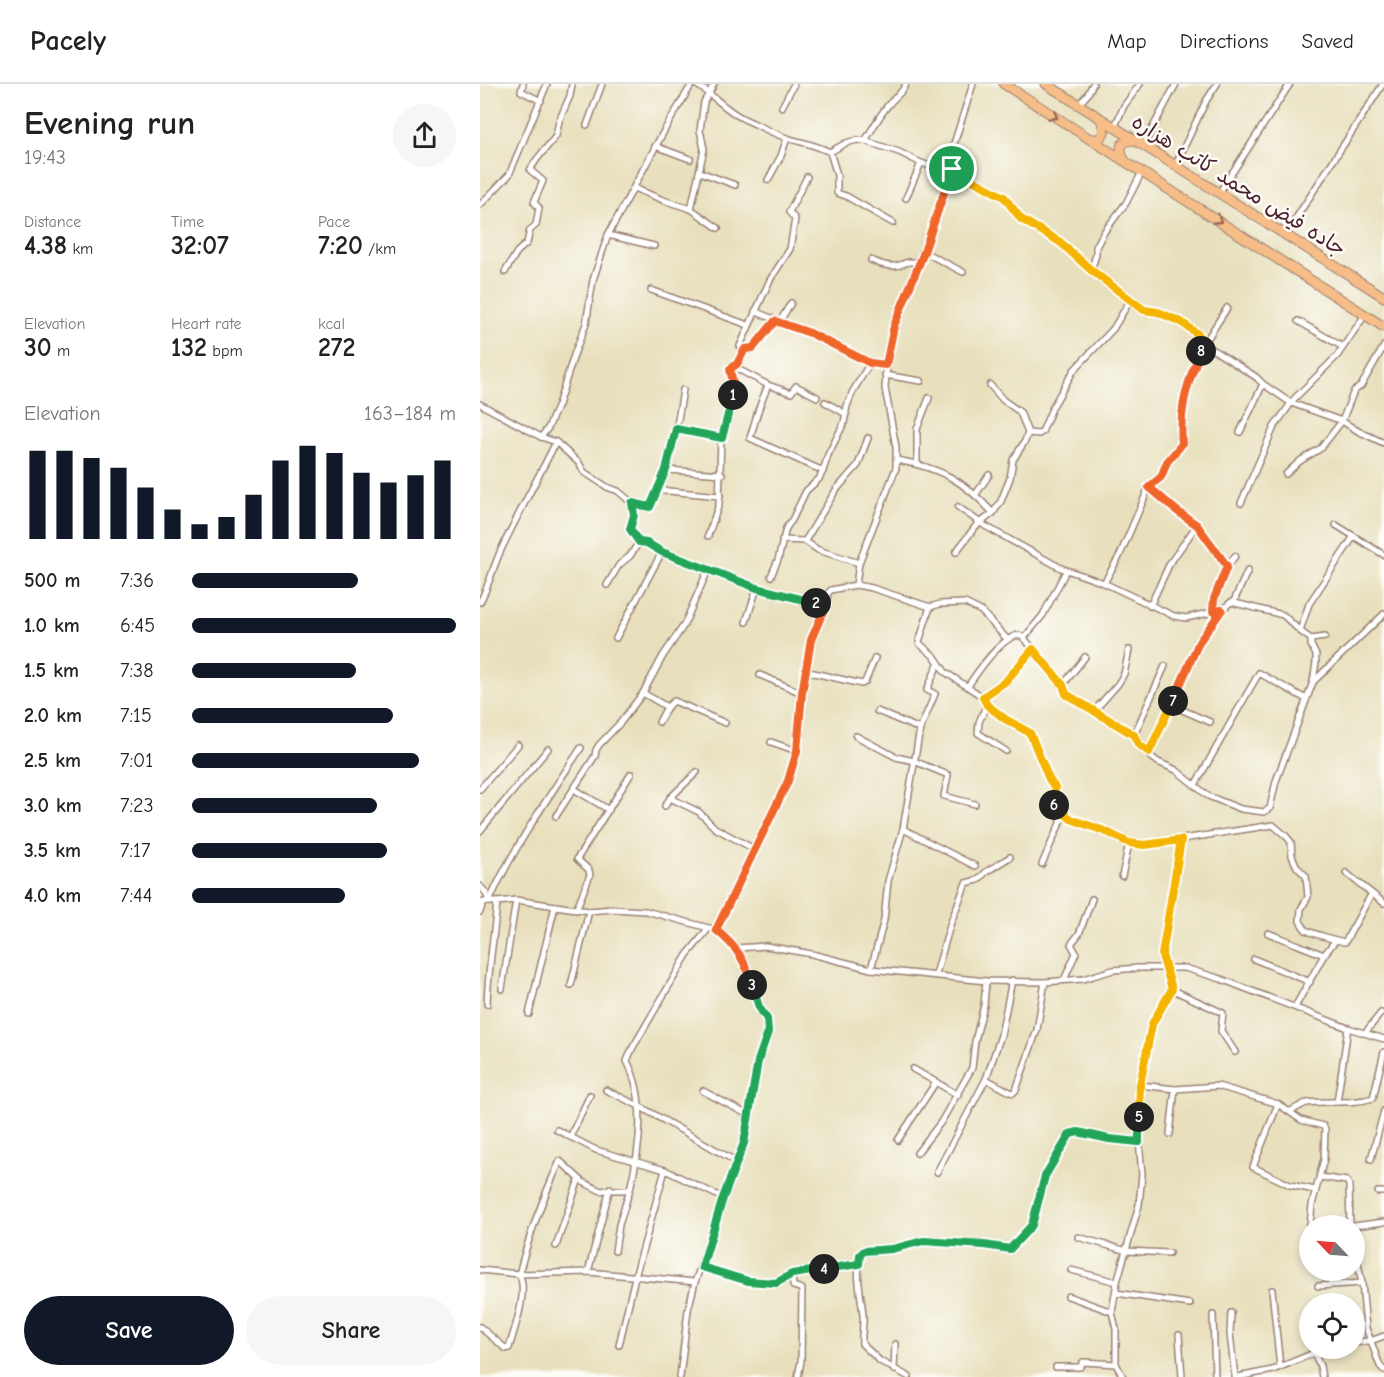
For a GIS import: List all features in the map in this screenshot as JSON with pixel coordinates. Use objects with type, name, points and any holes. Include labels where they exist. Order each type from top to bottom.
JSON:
[{"type":"main road","points":[[1004,84],[1384,327]]},
{"type":"main road","name":"جاده فیض محمد کاتب هزاره","points":[[1046,84],[1285,235],[1383,292]]},
{"type":"main road","points":[[1090,139],[1099,139],[1104,133],[1102,121]]},
{"type":"main road","points":[[1124,160],[1120,151],[1121,144],[1125,140],[1133,140]]},
{"type":"street","points":[[523,84],[521,92],[541,101]]},
{"type":"street","points":[[480,205],[509,175],[547,84]]},
{"type":"street","points":[[505,272],[517,252],[526,243],[530,230],[536,225],[539,208],[534,202],[543,181],[530,170],[556,136],[572,84]]},
{"type":"street","points":[[587,125],[602,84]]},
{"type":"street","points":[[541,437],[548,428],[558,405],[586,324],[593,280],[608,235],[655,146],[693,84],[742,118],[787,138],[812,143],[830,152],[837,175],[837,193],[893,223]]},
{"type":"street","points":[[691,209],[704,149],[700,130],[704,102],[714,84]]},
{"type":"street","points":[[782,107],[794,84]]},
{"type":"street","points":[[865,141],[879,117],[902,92],[906,84]]},
{"type":"street","points":[[856,585],[859,563],[886,496],[897,460],[885,375],[894,326],[924,252],[952,169],[951,153],[973,84]]},
{"type":"street","points":[[1078,105],[1087,96],[1093,84]]},
{"type":"street","points":[[1114,128],[1124,106],[1140,84]]},
{"type":"street","points":[[1143,146],[1176,84]]},
{"type":"street","points":[[1175,166],[1206,101],[1218,84]]},
{"type":"street","points":[[1219,194],[1290,84]]},
{"type":"street","points":[[1285,235],[1383,84]]},
{"type":"street","points":[[768,180],[781,156],[787,138]]},
{"type":"street","points":[[830,152],[846,143],[857,140],[865,141],[899,152],[921,163],[940,169],[952,169],[1004,197],[1021,219],[1060,242],[1091,270],[1144,310],[1158,312],[1181,322],[1199,335],[1204,344],[1256,377],[1291,403],[1342,421],[1384,443]]},
{"type":"street","points":[[655,146],[690,159]]},
{"type":"street","points":[[906,198],[921,163]]},
{"type":"street","points":[[700,172],[735,185]]},
{"type":"street","points":[[1091,270],[1096,247],[1126,202],[1142,172]]},
{"type":"street","points":[[791,303],[753,348],[745,349],[740,345],[775,270],[790,249],[795,219],[789,212],[807,177]]},
{"type":"street","points":[[634,188],[691,209],[718,228]]},
{"type":"street","points":[[608,235],[654,246]]},
{"type":"street","points":[[924,252],[963,272]]},
{"type":"street","points":[[871,260],[889,266],[898,266],[911,261],[919,263]]},
{"type":"street","points":[[651,290],[748,325]]},
{"type":"street","points":[[1028,433],[1042,432],[1053,406],[1074,370],[1113,329],[1131,299]]},
{"type":"street","points":[[1104,583],[1120,555],[1149,487],[1161,477],[1167,462],[1182,444],[1180,428],[1183,399],[1204,344],[1227,308]]},
{"type":"street","points":[[755,311],[870,363],[886,365]]},
{"type":"street","points":[[1241,503],[1274,427],[1291,403],[1343,347],[1365,315]]},
{"type":"street","points":[[1298,321],[1343,347]]},
{"type":"street","points":[[1286,474],[1300,461],[1321,448],[1342,421],[1354,391],[1361,386],[1384,346]]},
{"type":"street","points":[[708,536],[720,496],[722,438],[734,388],[730,373],[732,366],[737,364],[745,349]]},
{"type":"street","points":[[771,576],[778,560],[786,528],[806,491],[819,479],[853,391],[870,363]]},
{"type":"street","points":[[732,366],[768,386],[791,393],[796,386],[817,398]]},
{"type":"street","points":[[885,375],[921,381]]},
{"type":"street","points":[[1240,432],[1263,384]]},
{"type":"street","points":[[956,552],[980,523],[993,513],[1007,488],[1013,460],[1028,433],[1020,412],[1003,400],[990,385]]},
{"type":"street","points":[[768,386],[750,438],[823,471]]},
{"type":"street","points":[[480,404],[541,437],[556,442],[579,463],[584,472],[606,487],[618,491],[632,503],[648,508],[666,470],[683,390]]},
{"type":"street","points":[[917,464],[917,429],[929,398]]},
{"type":"street","points":[[825,402],[846,414]]},
{"type":"street","points":[[676,429],[722,438]]},
{"type":"street","points":[[805,541],[836,490],[858,465],[868,438]]},
{"type":"street","points":[[480,602],[513,523],[556,442]]},
{"type":"street","points":[[897,460],[917,464],[956,479],[976,494],[993,513]]},
{"type":"street","points":[[666,470],[722,474]]},
{"type":"street","points":[[976,494],[989,474]]},
{"type":"street","points":[[1149,487],[1197,525],[1227,566]]},
{"type":"street","points":[[658,490],[720,496]]},
{"type":"street","points":[[632,503],[634,515],[630,529],[639,542],[647,543],[662,552],[757,588],[826,605]]},
{"type":"street","points":[[958,507],[980,523],[1066,571],[1104,583],[1174,616],[1186,618],[1222,610]]},
{"type":"street","points":[[1150,606],[1170,563],[1197,525]]},
{"type":"street","points":[[1336,525],[1384,555]]},
{"type":"street","points":[[1299,631],[1309,604],[1324,578],[1354,536]]},
{"type":"street","points":[[782,540],[805,541],[818,550],[859,563]]},
{"type":"street","points":[[607,585],[618,565],[630,556],[639,542]]},
{"type":"street","points":[[616,638],[662,552]]},
{"type":"street","points":[[1213,611],[1214,599],[1227,566],[1235,556]]},
{"type":"street","points":[[555,816],[595,756],[599,745],[621,722],[643,693],[663,656],[684,625],[708,570]]},
{"type":"street","points":[[1149,752],[1199,642],[1222,610],[1234,601],[1248,570]]},
{"type":"street","points":[[1024,638],[1043,615],[1066,571]]},
{"type":"street","points":[[716,930],[788,781],[797,751],[802,693],[811,640],[826,605],[828,593],[831,590],[856,585],[930,607],[940,604],[965,603],[981,610],[1006,639]]},
{"type":"street","points":[[746,622],[757,588]]},
{"type":"street","points":[[1234,601],[1283,615],[1311,639],[1325,637]]},
{"type":"street","points":[[930,607],[919,642],[935,657],[945,672],[983,697],[987,705],[1005,719],[1030,733],[1055,788],[1054,805],[1071,819],[1129,843],[1144,845],[1273,825],[1291,842],[1292,856],[1297,867],[1306,876],[1308,897],[1301,909],[1300,921],[1304,929],[1335,941],[1345,942],[1371,895]]},
{"type":"street","points":[[1313,682],[1384,614]]},
{"type":"street","points":[[968,686],[1006,639],[1019,634],[1063,685],[1066,694],[1134,735],[1138,744],[1158,762],[1176,770],[1208,796],[1241,809],[1264,812],[1270,808],[1276,781],[1313,682],[1316,655],[1311,639]]},
{"type":"street","points":[[983,697],[1006,681],[1033,649]]},
{"type":"street","points":[[1095,710],[1124,674],[1129,650]]},
{"type":"street","points":[[1063,685],[1085,657]]},
{"type":"street","points":[[805,671],[862,684],[875,658]]},
{"type":"street","points":[[871,969],[884,920],[888,881],[903,829],[920,729],[935,694],[927,690],[938,664]]},
{"type":"street","points":[[1134,735],[1165,666]]},
{"type":"street","points":[[1195,785],[1259,673],[1306,699]]},
{"type":"street","points":[[760,675],[802,693]]},
{"type":"street","points":[[643,693],[668,707]]},
{"type":"street","points":[[659,722],[674,700],[725,723]]},
{"type":"street","points":[[987,705],[979,722],[978,734],[1006,751]]},
{"type":"street","points":[[1172,705],[1210,722]]},
{"type":"street","points":[[877,711],[920,729]]},
{"type":"street","points":[[856,736],[896,757],[914,761],[949,775],[945,796],[975,804]]},
{"type":"street","points":[[771,742],[797,751]]},
{"type":"street","points":[[480,789],[518,745]]},
{"type":"street","points":[[484,902],[549,795],[581,748]]},
{"type":"street","points":[[480,831],[548,749]]},
{"type":"street","points":[[665,806],[670,798],[697,772]]},
{"type":"street","points":[[576,910],[590,875],[589,870],[577,859],[631,774]]},
{"type":"street","points":[[574,789],[609,810]]},
{"type":"street","points":[[670,798],[699,812],[715,828],[754,849]]},
{"type":"street","points":[[1042,864],[1064,814]]},
{"type":"street","points":[[903,829],[975,866]]},
{"type":"street","points":[[1124,1377],[1116,1364],[1116,1329],[1112,1311],[1143,1174],[1139,1142],[1140,1085],[1152,1024],[1172,989],[1162,955],[1181,840]]},
{"type":"street","points":[[1122,876],[1129,843]]},
{"type":"street","points":[[936,974],[951,921],[966,884],[978,880],[986,872],[1010,857]]},
{"type":"street","points":[[1346,873],[1384,903]]},
{"type":"street","points":[[480,886],[486,893],[480,912]]},
{"type":"street","points":[[1064,980],[1076,953],[1071,944],[1079,934],[1092,899]]},
{"type":"street","points":[[484,902],[516,900],[576,910],[646,911],[716,930],[737,948],[747,968],[759,1007],[767,1019],[768,1032],[758,1061],[744,1143],[695,1282],[688,1310],[680,1377]]},
{"type":"street","points":[[502,989],[516,900]]},
{"type":"street","points":[[488,1004],[488,978],[497,902]]},
{"type":"street","points":[[529,1014],[555,906]]},
{"type":"street","points":[[571,985],[589,911]]},
{"type":"street","points":[[615,1251],[619,1225],[630,1189],[640,1131],[639,1106],[627,1061],[687,955],[709,928]]},
{"type":"street","points":[[1268,933],[1324,955]]},
{"type":"street","points":[[1295,1007],[1324,955],[1335,941]]},
{"type":"street","points":[[737,948],[766,946],[812,954],[871,969],[986,981],[1045,982],[1083,979],[1113,970],[1185,968],[1384,1039]]},
{"type":"street","points":[[1254,959],[1310,982]]},
{"type":"street","points":[[937,1172],[986,1079],[1001,1035],[1012,980]]},
{"type":"street","points":[[917,1153],[941,1122],[972,1068],[975,1041],[984,1005],[986,981]]},
{"type":"street","points":[[986,1079],[1010,1092],[1016,1090],[1037,1030],[1045,982]]},
{"type":"street","points":[[1172,989],[1223,1013],[1221,1031],[1235,1052]]},
{"type":"street","points":[[1365,1033],[1381,1013]]},
{"type":"street","points":[[1337,1102],[1348,1028]]},
{"type":"street","points":[[1290,1111],[1305,1103],[1353,1103],[1373,1098],[1384,1052]]},
{"type":"street","points":[[913,1069],[958,1095]]},
{"type":"street","points":[[898,1140],[936,1082]]},
{"type":"street","points":[[1140,1085],[1175,1089],[1218,1086],[1278,1104],[1301,1120],[1323,1126],[1325,1129],[1323,1159],[1311,1215]]},
{"type":"street","points":[[1170,1134],[1175,1089]]},
{"type":"street","points":[[606,1090],[639,1106],[737,1162]]},
{"type":"street","points":[[703,1091],[750,1116]]},
{"type":"street","points":[[570,1137],[590,1095]]},
{"type":"street","points":[[1278,1104],[1253,1167],[1290,1185],[1315,1190]]},
{"type":"street","points":[[1371,1159],[1384,1111]]},
{"type":"street","points":[[557,1130],[596,1150],[665,1170],[723,1198]]},
{"type":"street","points":[[909,1377],[880,1361],[862,1344],[864,1317],[859,1291],[860,1255],[864,1251],[892,1249],[923,1241],[1010,1249],[1032,1225],[1045,1176],[1070,1134],[1078,1132],[1109,1139],[1139,1142]]},
{"type":"street","points":[[481,1331],[506,1349],[509,1348],[521,1302],[522,1280],[519,1274],[544,1195],[560,1161],[579,1179],[601,1191],[610,1188],[630,1189]]},
{"type":"street","points":[[619,1345],[635,1277],[665,1170]]},
{"type":"street","points":[[1320,1177],[1341,1179],[1349,1185],[1351,1215]]},
{"type":"street","points":[[556,1246],[579,1179]]},
{"type":"street","points":[[588,1272],[610,1188]]},
{"type":"street","points":[[1365,1224],[1384,1222]]},
{"type":"street","points":[[1078,1237],[1127,1251],[1169,1253]]},
{"type":"street","points":[[702,1267],[748,1281],[776,1283],[792,1274],[859,1264]]},
{"type":"street","points":[[480,1270],[519,1274],[588,1272],[695,1282]]},
{"type":"street","points":[[1071,1270],[1117,1282]]},
{"type":"street","points":[[792,1274],[793,1286],[802,1289],[801,1361],[798,1377]]},
{"type":"street","points":[[1318,1286],[1362,1283],[1366,1329],[1380,1366],[1384,1370]]},
{"type":"street","points":[[1272,1290],[1276,1377]]},
{"type":"street","points":[[1116,1293],[1190,1304]]},
{"type":"street","points":[[1068,1296],[1112,1311]]},
{"type":"street","points":[[1231,1313],[1230,1334],[1237,1377],[1276,1368],[1299,1357]]},
{"type":"street","points":[[1213,1315],[1215,1377]]},
{"type":"street","points":[[1179,1335],[1182,1377]]},
{"type":"street","points":[[1365,1340],[1384,1336]]},
{"type":"street","points":[[894,1370],[895,1344]]},
{"type":"street","points":[[1317,1359],[1322,1377]]},
{"type":"street","points":[[1056,1367],[1080,1366],[1083,1362],[1116,1364]]},
{"type":"route","points":[[952,169],[1004,197],[1021,219],[1060,242],[1091,270],[1144,310],[1158,312],[1181,322],[1199,335],[1204,344],[1183,399],[1180,428],[1182,444],[1167,462],[1161,477],[1149,487],[1197,525],[1227,566],[1214,599],[1213,611],[1222,610],[1199,642],[1149,752],[1138,744],[1134,735],[1066,694],[1063,685],[1033,649],[1006,681],[983,697],[987,705],[1005,719],[1030,733],[1055,788],[1054,805],[1064,814],[1129,843],[1144,845],[1181,840],[1162,955],[1172,989],[1152,1024],[1140,1085],[1139,1142],[1109,1139],[1078,1132],[1070,1134],[1045,1176],[1032,1225],[1010,1249],[923,1241],[892,1249],[864,1251],[860,1255],[859,1264],[792,1274],[776,1283],[748,1281],[702,1267],[723,1198],[747,1133],[758,1061],[768,1032],[767,1019],[759,1007],[747,968],[737,948],[716,930],[788,781],[797,751],[802,693],[811,640],[826,605],[757,588],[662,552],[647,543],[639,542],[630,529],[634,515],[632,503],[650,507],[666,470],[676,429],[722,438],[734,388],[730,369],[737,364],[745,349],[753,348],[775,321],[810,333],[870,363],[886,365],[894,326],[924,252],[952,169]]}]
